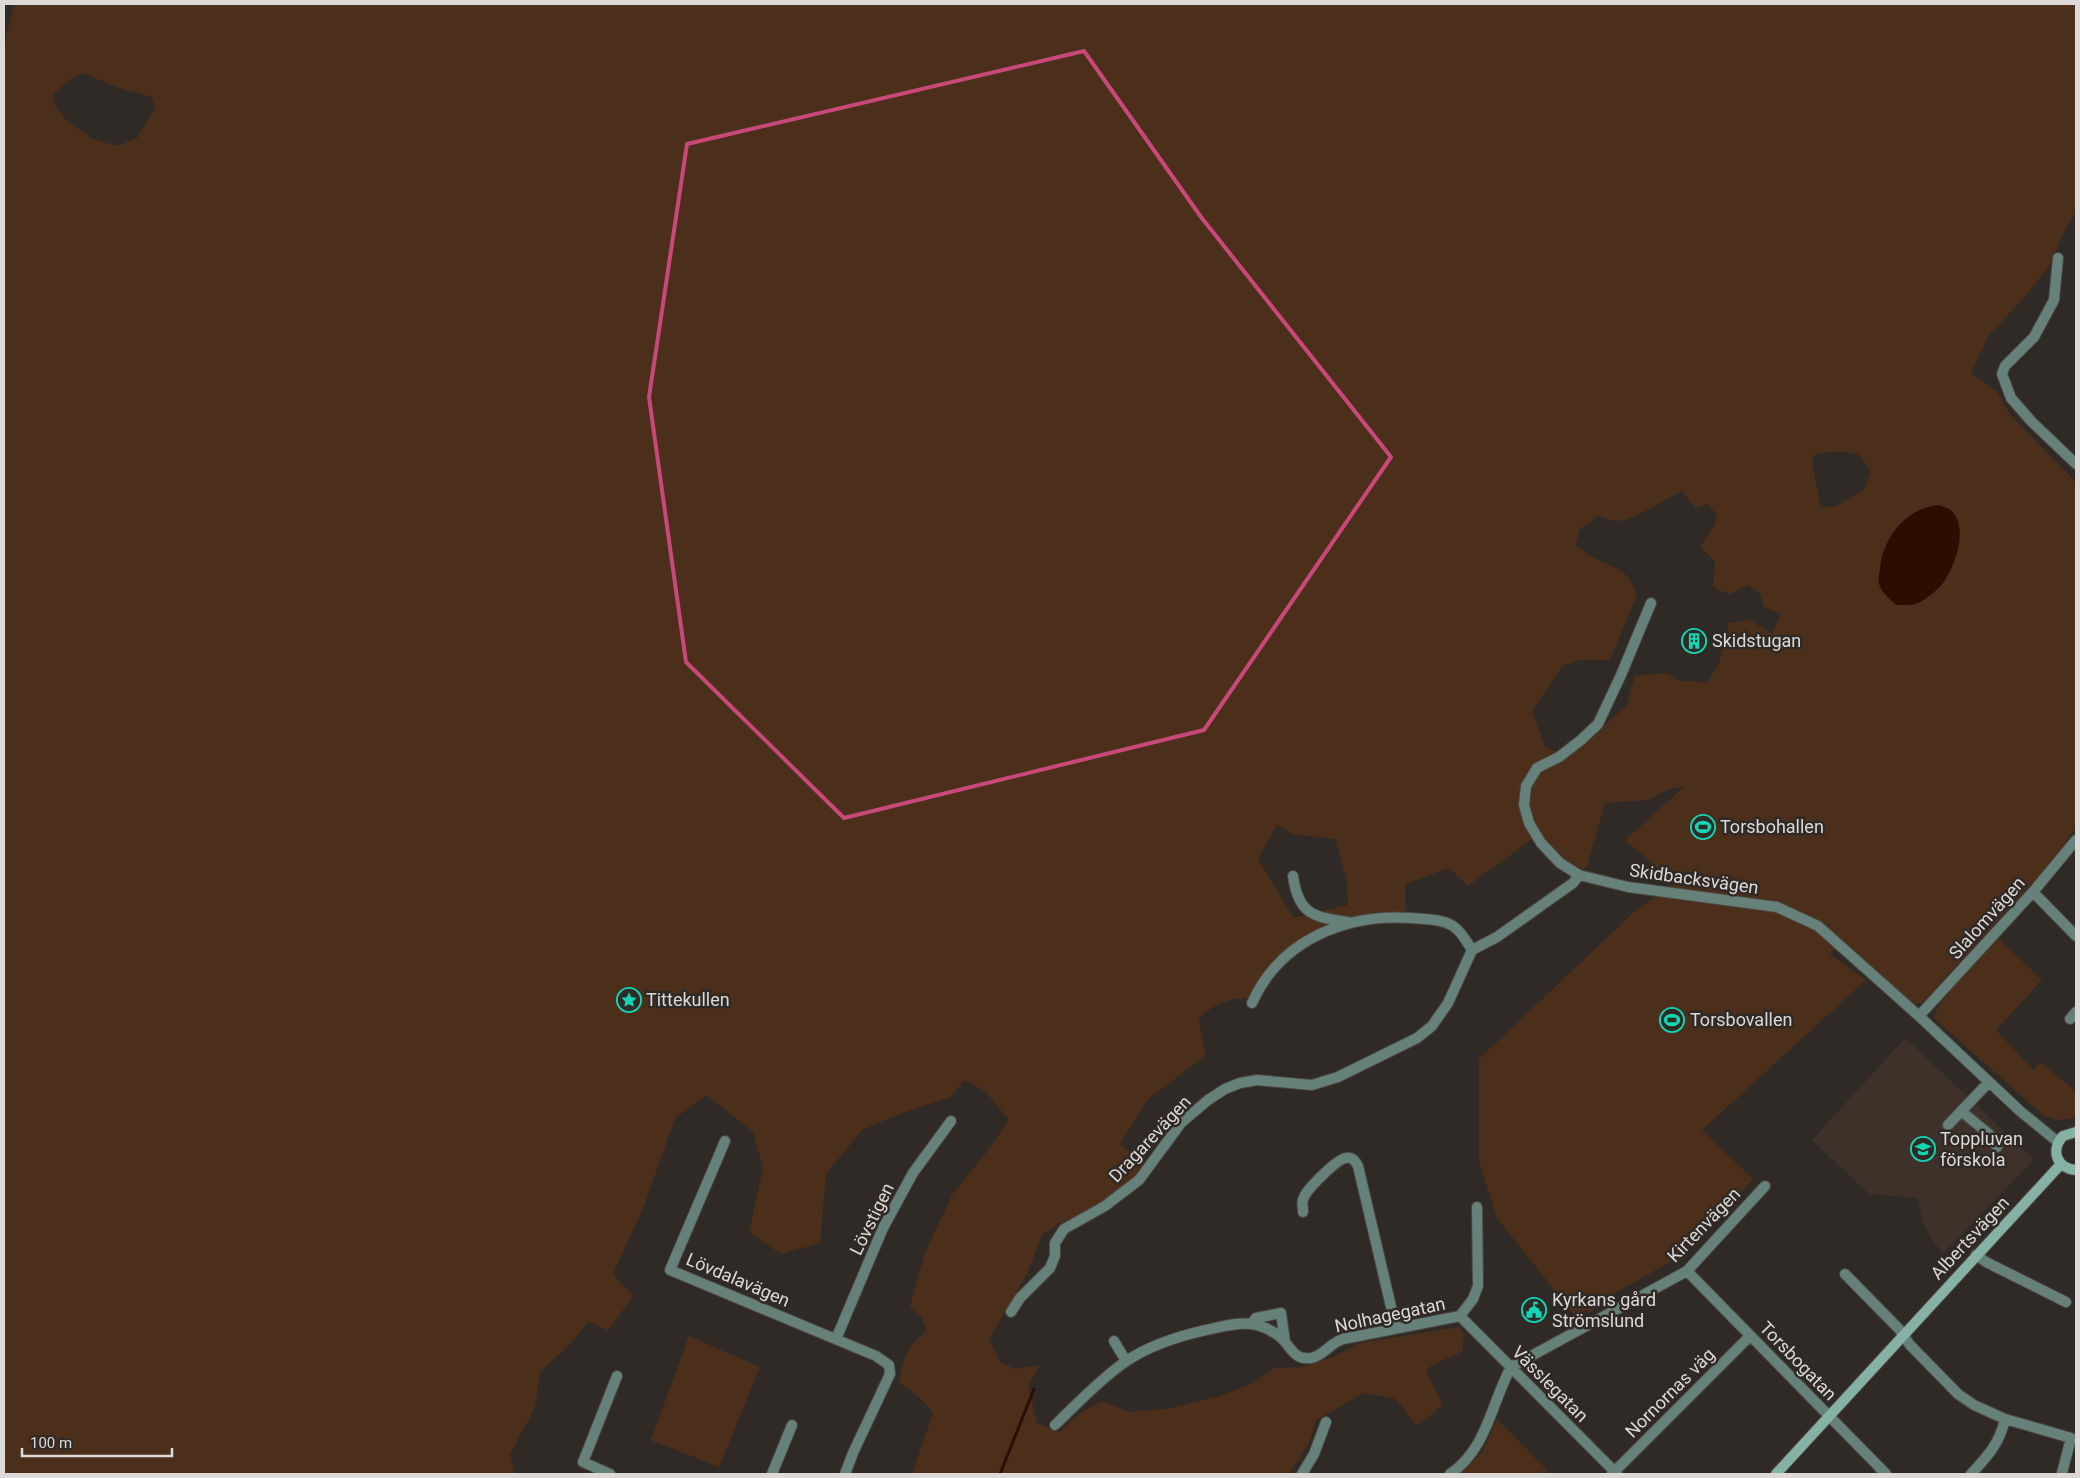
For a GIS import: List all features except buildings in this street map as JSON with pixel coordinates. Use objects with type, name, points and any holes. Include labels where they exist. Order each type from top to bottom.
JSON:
[{"type":"street","points":[[2058,258],[2054,300],[2034,337],[2005,366],[2002,374],[2011,398],[2031,421],[2076,464]]},
{"type":"street","name":"Skidbacksvägen","points":[[1651,603],[1622,675],[1598,724],[1559,757],[1537,768],[1526,786],[1524,805],[1541,843],[1560,863],[1578,876],[1628,887],[1777,907],[1818,926],[1919,1016],[2020,1111],[2058,1142]]},
{"type":"street","name":"Slalomvägen","points":[[1919,1016],[2033,892],[2076,840]]},
{"type":"street","points":[[1293,876],[1298,900],[1304,909],[1317,916],[1351,922]]},
{"type":"street","points":[[1252,1003],[1260,985],[1278,963],[1300,946],[1335,927],[1351,922],[1390,916],[1443,922],[1453,926],[1472,950],[1497,937],[1573,883],[1578,876]]},
{"type":"street","points":[[2033,892],[2076,936]]},
{"type":"street","name":"Dragarevägen","points":[[1011,1312],[1020,1298],[1050,1268],[1055,1256],[1055,1243],[1064,1229],[1105,1206],[1139,1180],[1181,1123],[1208,1100],[1226,1089],[1257,1080],[1312,1085],[1338,1077],[1417,1038],[1432,1026],[1448,1003],[1472,950]]},
{"type":"street","points":[[1948,1125],[1989,1082]]},
{"type":"street","points":[[1961,1112],[1989,1134],[1997,1147]]},
{"type":"street","name":"Lövstigen","points":[[836,1339],[883,1228],[913,1173],[951,1121]]},
{"type":"street","points":[[2076,1132],[2066,1134],[2058,1142],[2056,1153],[2061,1164],[2069,1169],[2076,1170]]},
{"type":"street","name":"Lövdalavägen","points":[[725,1141],[670,1270],[876,1356],[886,1362],[890,1369],[888,1380],[872,1410],[845,1474]]},
{"type":"street","points":[[1303,1212],[1302,1201],[1310,1188],[1341,1159],[1349,1158],[1354,1160],[1358,1166],[1396,1328]]},
{"type":"street","name":"Albertsvägen","points":[[1776,1474],[2061,1164]]},
{"type":"street","name":"Kirtenvägen","points":[[1511,1367],[1687,1270],[1765,1186]]},
{"type":"street","name":"Nolhagegatan","points":[[1055,1425],[1126,1361],[1163,1344],[1198,1332],[1234,1324],[1251,1324],[1273,1332],[1285,1342],[1296,1356],[1311,1358],[1318,1356],[1336,1341],[1460,1316],[1473,1300],[1478,1286],[1477,1208]]},
{"type":"street","points":[[1976,1255],[1986,1262],[2066,1302]]},
{"type":"street","name":"Torsbogatan","points":[[1687,1270],[1886,1474]]},
{"type":"street","points":[[1845,1274],[1958,1394],[1974,1405],[2005,1419],[2071,1438],[2062,1473]]},
{"type":"street","name":"Nolhagegatan","points":[[1251,1324],[1256,1318],[1281,1313],[1285,1342]]},
{"type":"street","name":"Vässlegatan","points":[[1460,1316],[1615,1474]]},
{"type":"street","name":"Nornornas väg","points":[[1615,1474],[1750,1336]]},
{"type":"street","points":[[1114,1341],[1126,1361]]},
{"type":"street","points":[[1450,1474],[1466,1461],[1479,1444],[1489,1422],[1502,1383],[1511,1367]]},
{"type":"street","points":[[610,1474],[583,1462],[617,1376]]},
{"type":"street","points":[[1971,1474],[1993,1450],[2002,1432],[2005,1419]]},
{"type":"street","points":[[1302,1474],[1314,1454],[1326,1422]]},
{"type":"street","points":[[772,1474],[792,1426]]},
{"type":"highlighted area","points":[[1084,51],[1201,217],[1391,457],[1204,730],[844,818],[686,662],[649,397],[687,144]]},
{"type":"shaded area","points":[[14,4],[2076,4],[2076,210],[2061,238],[2050,265],[2023,299],[1989,335],[1971,373],[1997,392],[2011,416],[2076,482],[2076,827],[2050,864],[1922,1003],[1913,1005],[1842,940],[1830,954],[1866,980],[1702,1130],[1753,1179],[1679,1257],[1613,1294],[1589,1313],[1586,1310],[1575,1316],[1497,1218],[1479,1161],[1479,1059],[1635,911],[1675,883],[1625,840],[1684,787],[1672,788],[1648,800],[1605,803],[1587,866],[1572,878],[1532,839],[1468,886],[1449,868],[1405,884],[1406,916],[1378,914],[1352,918],[1294,943],[1269,966],[1248,998],[1221,1003],[1204,1014],[1198,1019],[1206,1055],[1148,1099],[1120,1144],[1145,1166],[1134,1180],[1106,1203],[1060,1223],[1042,1235],[1027,1274],[989,1339],[1000,1362],[1015,1369],[1040,1365],[1028,1386],[1037,1423],[1059,1432],[1080,1413],[1102,1401],[1129,1412],[1166,1409],[1220,1396],[1253,1383],[1274,1368],[1302,1367],[1336,1356],[1359,1343],[1459,1327],[1464,1335],[1462,1352],[1432,1365],[1426,1371],[1442,1403],[1439,1408],[1417,1426],[1396,1399],[1364,1393],[1316,1420],[1310,1441],[1289,1474],[912,1474],[933,1413],[921,1399],[899,1382],[907,1353],[914,1342],[927,1331],[922,1318],[910,1306],[925,1253],[952,1195],[1009,1120],[985,1091],[964,1080],[951,1097],[905,1112],[862,1130],[826,1174],[820,1243],[781,1254],[749,1232],[763,1168],[753,1132],[707,1095],[675,1118],[644,1206],[613,1274],[633,1296],[608,1331],[589,1321],[570,1344],[540,1372],[535,1408],[510,1454],[514,1474],[4,1474],[4,46]],"holes":[[[83,73],[122,89],[152,97],[155,108],[137,138],[117,146],[93,139],[66,120],[55,106],[53,95],[69,80]],[[1830,452],[1847,452],[1860,455],[1871,472],[1864,490],[1836,506],[1821,508],[1812,463],[1814,455]],[[1682,491],[1695,508],[1708,504],[1717,515],[1716,523],[1700,547],[1715,561],[1713,585],[1716,589],[1730,594],[1748,585],[1761,594],[1764,607],[1781,614],[1772,634],[1750,620],[1729,623],[1719,664],[1706,683],[1676,680],[1668,673],[1635,676],[1626,706],[1569,757],[1545,747],[1532,711],[1563,666],[1579,660],[1610,660],[1637,595],[1628,577],[1575,546],[1580,529],[1598,516],[1617,521],[1630,518]],[[1277,825],[1292,834],[1336,839],[1347,882],[1348,905],[1294,918],[1258,859]]]},
{"type":"shaded area","points":[[1939,505],[1948,508],[1957,518],[1960,536],[1953,565],[1943,583],[1928,597],[1916,604],[1896,605],[1884,593],[1879,582],[1882,557],[1886,546],[1891,535],[1907,518],[1927,507]]},
{"type":"shaded area","points":[[1998,938],[2042,980],[1996,1030],[2033,1070],[2041,1062],[2076,1092],[2076,1118],[2057,1120],[2043,1115],[1934,1018],[1937,1009],[1951,988]]},
{"type":"shaded area","name":"Toppluvan förskola","points":[[1905,1038],[2034,1159],[1943,1254],[1924,1225],[1918,1198],[1869,1194],[1812,1140]]},
{"type":"shaded area","points":[[689,1336],[760,1367],[719,1467],[651,1440]]},
{"type":"shaded area","points":[[1497,1419],[1547,1470],[1543,1474],[1460,1474],[1482,1452]]},
{"type":"waterway","points":[[1000,1474],[1034,1389]]},
{"type":"place","name":"Skidstugan","points":[[1694,641]]},
{"type":"place","name":"Torsbohallen","points":[[1703,827]]},
{"type":"place","name":"Tittekullen","points":[[629,1000]]},
{"type":"place","name":"Torsbovallen","points":[[1672,1020]]},
{"type":"place","name":"Toppluvan förskola","points":[[1923,1149]]},
{"type":"place","name":"Kyrkans gård Strömslund","points":[[1534,1310]]}]
